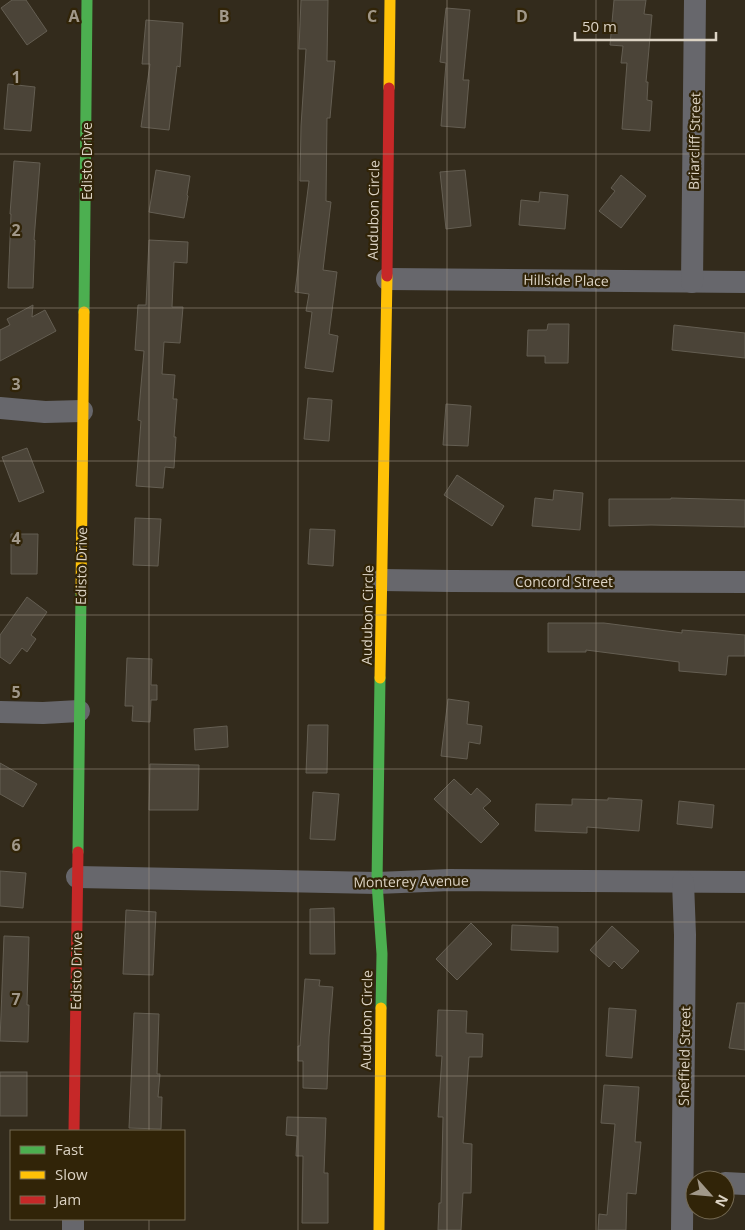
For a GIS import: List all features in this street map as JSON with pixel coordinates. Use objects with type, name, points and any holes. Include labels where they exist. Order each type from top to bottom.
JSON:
[{"type":"street","name":"Edisto Drive","points":[[74,1130],[87,0]]},
{"type":"street","name":"Audubon Circle","points":[[379,1230],[382,954],[377,884],[390,0]]},
{"type":"street","name":"Briarcliff Street","points":[[692,282],[695,0]]},
{"type":"street","name":"Hillside Place","points":[[387,279],[745,282]]},
{"type":"street","points":[[0,408],[45,412],[82,411]]},
{"type":"street","name":"Concord Street","points":[[382,580],[745,582]]},
{"type":"street","points":[[0,712],[43,713],[79,711]]},
{"type":"street","name":"Monterey Avenue","points":[[78,877],[377,884],[450,880],[745,882]]},
{"type":"street","name":"Sheffield Street","points":[[682,882],[685,935],[689,1170]]},
{"type":"street","name":"Sheffield Street","points":[[682,1230],[685,1209]]},
{"type":"building","points":[[12,0],[26,0],[47,31],[27,45],[1,8]]},
{"type":"building","points":[[301,0],[328,0],[327,61],[335,61],[330,118],[327,118],[326,201],[331,202],[323,270],[337,272],[329,334],[338,336],[333,372],[305,368],[312,312],[306,311],[309,294],[295,292],[309,181],[300,181],[306,49],[299,49]]},
{"type":"building","points":[[614,0],[646,0],[644,14],[652,15],[646,82],[648,82],[647,100],[652,101],[650,131],[622,129],[627,63],[621,63],[623,46],[610,45]]},
{"type":"building","points":[[446,8],[470,10],[463,80],[469,80],[465,128],[441,126],[446,63],[440,62]]},
{"type":"building","points":[[146,20],[183,23],[180,67],[177,66],[169,130],[141,127],[150,64],[142,64]]},
{"type":"building","points":[[8,84],[35,87],[31,131],[4,129]]},
{"type":"building","points":[[14,161],[40,163],[34,240],[33,288],[8,288]]},
{"type":"building","points":[[156,170],[190,176],[184,218],[149,212]]},
{"type":"building","points":[[465,170],[471,226],[446,229],[440,172]]},
{"type":"building","points":[[621,175],[646,196],[621,228],[599,211],[615,191],[611,188]]},
{"type":"building","points":[[540,192],[568,195],[565,229],[519,225],[521,200],[539,202]]},
{"type":"building","points":[[149,240],[188,242],[187,263],[174,262],[172,307],[183,307],[180,343],[164,342],[162,374],[175,375],[173,399],[177,399],[174,468],[165,467],[163,488],[136,486],[141,421],[138,420],[144,351],[135,350],[138,305],[146,305]]},
{"type":"building","points":[[33,305],[32,317],[45,310],[56,331],[0,361],[0,330],[10,325],[7,319]]},
{"type":"building","points":[[548,324],[569,324],[568,363],[545,363],[545,356],[527,356],[528,330],[547,330]]},
{"type":"building","points":[[674,325],[745,333],[745,358],[672,350]]},
{"type":"building","points":[[308,398],[332,400],[329,441],[304,439]]},
{"type":"building","points":[[446,404],[471,406],[468,446],[443,445]]},
{"type":"building","points":[[27,448],[44,492],[19,502],[2,457]]},
{"type":"building","points":[[457,475],[504,506],[492,526],[444,495]]},
{"type":"building","points":[[554,490],[583,493],[580,530],[532,526],[535,498],[553,500]]},
{"type":"building","points":[[609,499],[745,500],[745,527],[609,526]]},
{"type":"building","points":[[135,518],[161,519],[158,566],[133,565]]},
{"type":"building","points":[[310,529],[335,530],[333,566],[308,564]]},
{"type":"building","points":[[11,534],[38,534],[37,574],[11,574]]},
{"type":"building","points":[[27,597],[47,612],[31,635],[36,639],[27,652],[22,648],[10,664],[0,657],[0,635]]},
{"type":"building","points":[[548,623],[604,623],[682,633],[682,630],[745,635],[745,656],[728,656],[726,675],[679,671],[679,662],[586,650],[586,652],[548,652]]},
{"type":"building","points":[[127,658],[152,659],[151,685],[157,685],[157,700],[151,700],[150,722],[132,721],[133,706],[125,706]]},
{"type":"building","points":[[448,699],[469,702],[467,724],[482,726],[480,744],[469,742],[467,759],[441,756]]},
{"type":"building","points":[[308,725],[328,725],[327,773],[306,773]]},
{"type":"building","points":[[227,726],[228,747],[195,750],[194,729]]},
{"type":"building","points":[[0,763],[37,784],[23,807],[0,794]]},
{"type":"building","points":[[150,764],[199,765],[198,810],[149,810]]},
{"type":"building","points":[[454,779],[471,795],[477,788],[491,801],[483,808],[499,824],[481,843],[434,799]]},
{"type":"building","points":[[313,792],[339,794],[335,840],[310,839]]},
{"type":"building","points":[[608,798],[642,800],[639,831],[587,827],[587,833],[535,831],[536,804],[572,805],[572,799],[608,800]]},
{"type":"building","points":[[679,801],[714,805],[712,828],[677,824]]},
{"type":"building","points":[[0,871],[26,873],[23,908],[0,906]]},
{"type":"building","points":[[334,908],[335,954],[310,954],[310,909]]},
{"type":"building","points":[[126,910],[156,912],[153,975],[123,974]]},
{"type":"building","points":[[471,923],[492,944],[457,980],[436,959]]},
{"type":"building","points":[[512,925],[558,927],[558,952],[511,950]]},
{"type":"building","points":[[612,926],[639,951],[622,969],[614,961],[609,967],[590,950]]},
{"type":"building","points":[[4,936],[29,937],[28,1042],[0,1041]]},
{"type":"building","points":[[305,979],[320,980],[319,986],[333,987],[327,1089],[303,1088],[303,1061],[298,1061],[298,1046],[300,1046]]},
{"type":"building","points":[[737,1003],[745,1003],[745,1050],[729,1048]]},
{"type":"building","points":[[609,1008],[636,1010],[632,1058],[606,1056]]},
{"type":"building","points":[[438,1010],[467,1011],[466,1033],[483,1034],[482,1057],[469,1057],[463,1143],[472,1144],[471,1193],[463,1193],[461,1230],[438,1230],[439,1203],[441,1203],[443,1117],[438,1117],[442,1056],[436,1056]]},
{"type":"building","points":[[134,1013],[159,1014],[157,1074],[160,1074],[158,1097],[162,1097],[161,1129],[129,1128]]},
{"type":"building","points":[[0,1072],[27,1072],[27,1116],[0,1116]]},
{"type":"building","points":[[604,1085],[639,1087],[635,1142],[641,1142],[636,1194],[627,1193],[626,1230],[598,1230],[599,1214],[607,1215],[615,1124],[601,1123]]},
{"type":"building","points":[[287,1117],[326,1118],[324,1173],[328,1173],[328,1223],[302,1223],[303,1156],[296,1156],[297,1136],[286,1135]]},
{"type":"traffic: fast","points":[[84,312],[87,0]]},
{"type":"traffic: fast","points":[[78,852],[81,592]]},
{"type":"traffic: fast","points":[[380,678],[377,883],[382,954],[381,1008]]},
{"type":"traffic: slow","points":[[389,88],[390,0]]},
{"type":"traffic: slow","points":[[380,678],[387,276]]},
{"type":"traffic: slow","points":[[81,592],[84,312]]},
{"type":"traffic: slow","points":[[379,1230],[381,1008]]},
{"type":"traffic: jam","points":[[387,276],[389,88]]},
{"type":"traffic: jam","points":[[74,1130],[78,852]]}]
